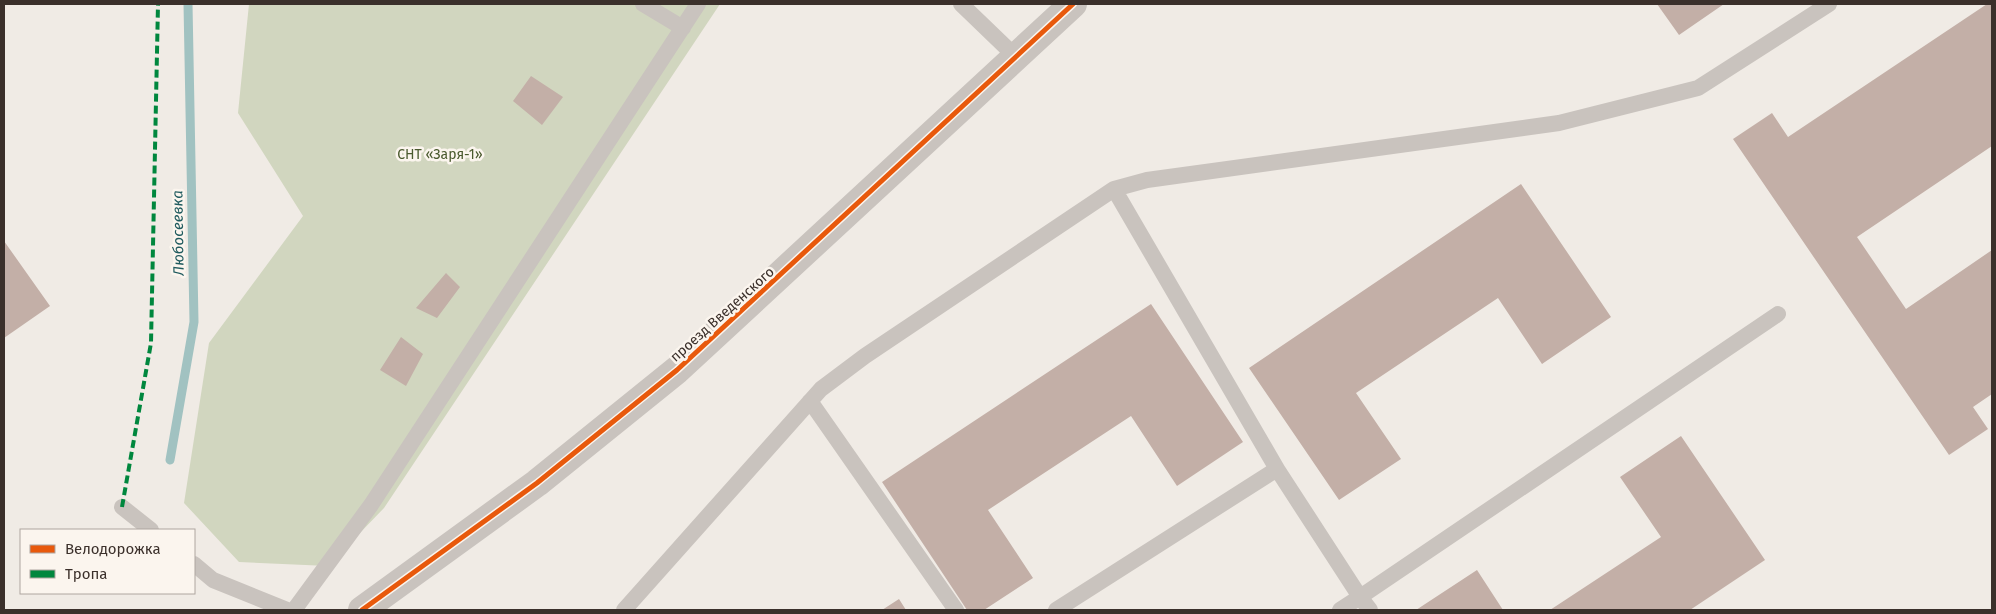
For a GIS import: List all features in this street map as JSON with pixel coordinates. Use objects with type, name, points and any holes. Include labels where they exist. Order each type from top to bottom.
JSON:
[{"type":"street","name":"проезд Введенского","points":[[362,610],[537,483],[676,370],[1073,4]]},
{"type":"lane","points":[[643,4],[683,28]]},
{"type":"lane","points":[[294,610],[370,504],[698,4]]},
{"type":"lane","points":[[961,4],[1016,57]]},
{"type":"lane","points":[[624,610],[821,389],[865,356],[1114,189],[1147,180],[1559,123],[1698,88],[1829,4]]},
{"type":"lane","points":[[1114,189],[1277,469],[1370,610]]},
{"type":"lane","points":[[1340,610],[1778,314]]},
{"type":"lane","points":[[810,401],[956,610]]},
{"type":"lane","points":[[1056,610],[1277,469]]},
{"type":"lane","points":[[122,506],[151,529]]},
{"type":"lane","points":[[195,565],[214,580],[287,610]]},
{"type":"green space","name":"СНТ «Заря-1»","points":[[249,4],[720,4],[384,508],[328,566],[239,562],[184,503],[209,343],[303,216],[238,113]]},
{"type":"building","points":[[1657,4],[1724,4],[1679,35]]},
{"type":"building","points":[[1987,4],[1992,4],[1992,146],[1857,237],[1906,309],[1992,250],[1992,394],[1973,407],[1988,429],[1949,455],[1733,139],[1772,113],[1788,137]]},
{"type":"building","points":[[531,76],[563,97],[542,125],[513,101]]},
{"type":"building","points":[[1521,184],[1611,317],[1542,364],[1498,298],[1356,393],[1401,459],[1339,500],[1249,368]]},
{"type":"building","points":[[4,241],[50,306],[4,338]]},
{"type":"building","points":[[446,273],[460,287],[437,318],[416,308]]},
{"type":"building","points":[[1151,304],[1243,442],[1177,486],[1131,416],[988,510],[1033,578],[984,610],[967,610],[882,482]]},
{"type":"building","points":[[401,337],[423,354],[406,386],[380,370]]},
{"type":"building","points":[[1681,436],[1765,560],[1690,610],[1550,610],[1661,537],[1620,477]]},
{"type":"building","points":[[1477,570],[1503,610],[1416,610]]},
{"type":"building","points":[[899,599],[906,610],[882,610]]},
{"type":"waterway","name":"Любосеевка","points":[[170,460],[194,322],[188,4]]},
{"type":"marked path","points":[[122,507],[151,343],[158,4]]},
{"type":"cycle path","points":[[362,610],[537,483],[677,370],[1073,4]]}]
